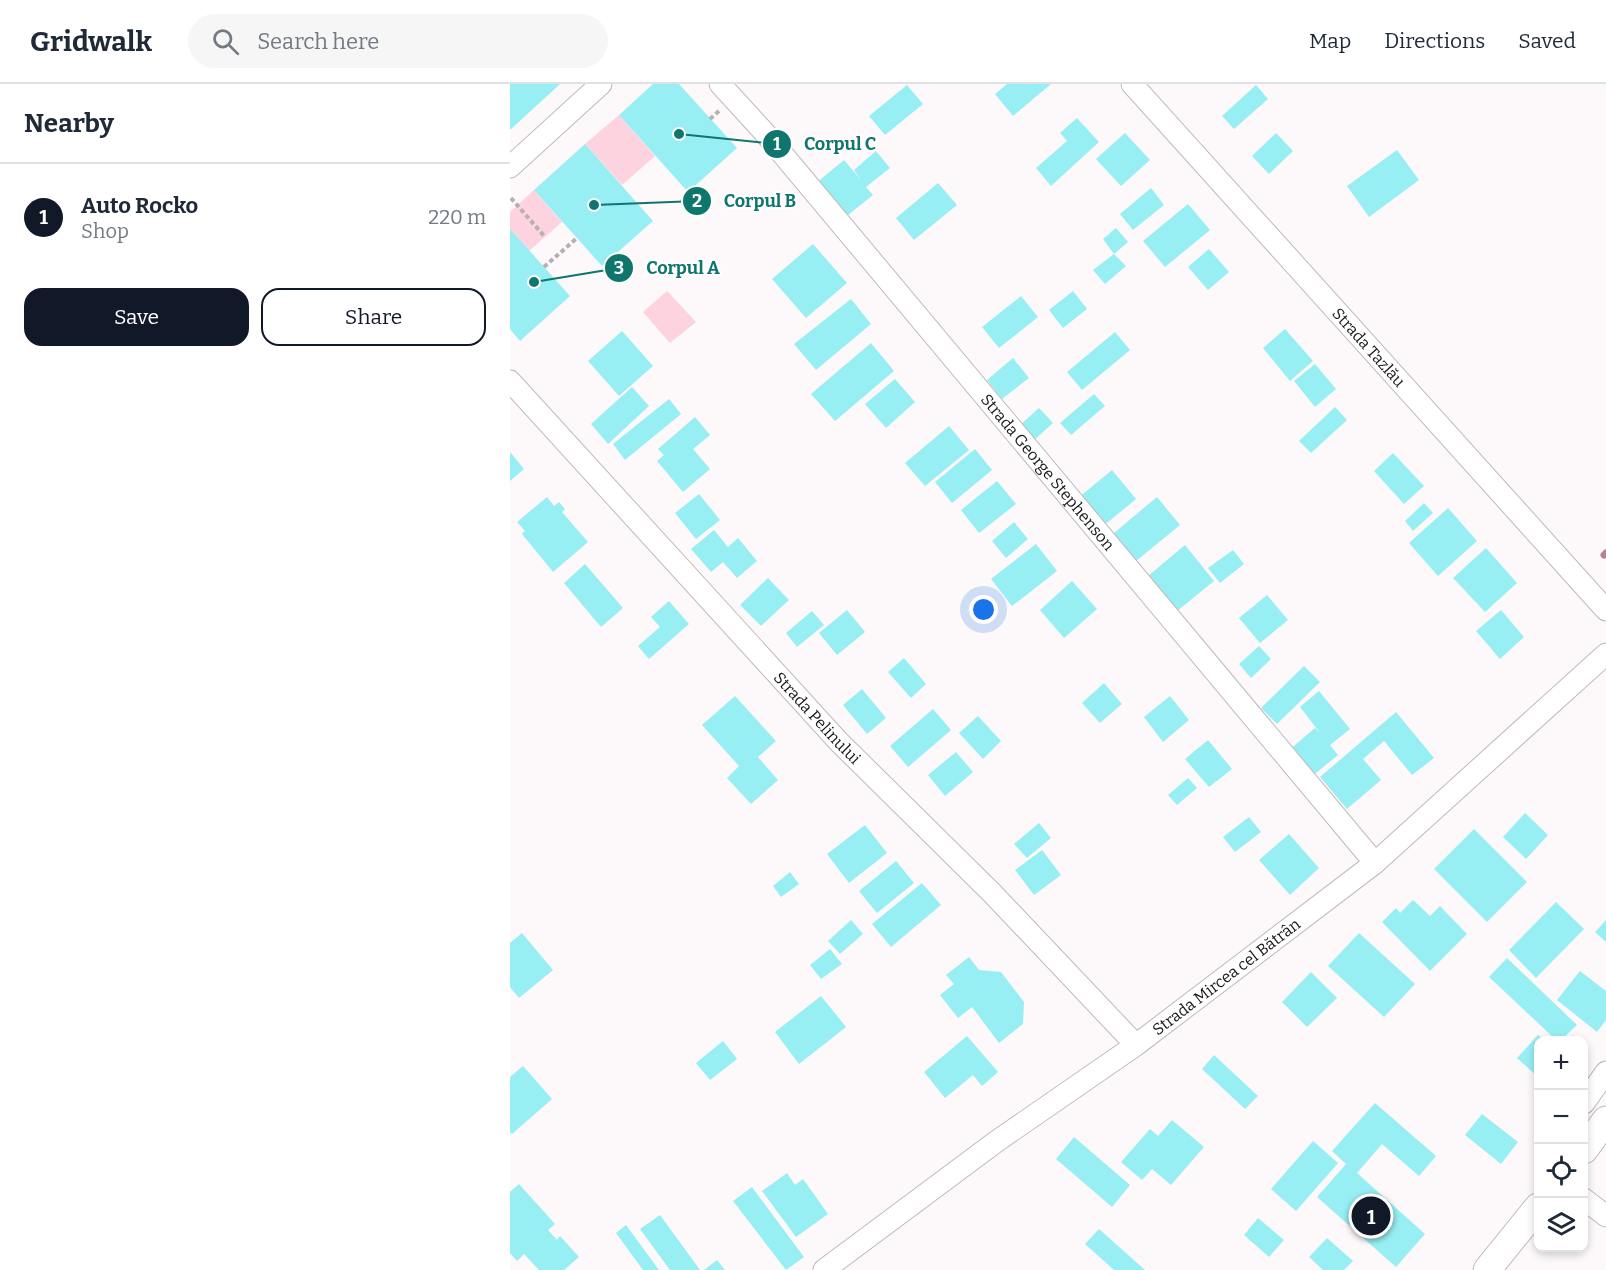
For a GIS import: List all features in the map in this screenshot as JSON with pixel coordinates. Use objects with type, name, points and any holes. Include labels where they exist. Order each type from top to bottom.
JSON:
[{"type":"main road","points":[[1588,1145],[1606,1120]]},
{"type":"main road","points":[[1487,1270],[1534,1213]]},
{"type":"street","points":[[510,167],[602,84]]},
{"type":"street","name":"Strada George Stephenson","points":[[720,84],[764,132],[1375,863]]},
{"type":"street","name":"Strada Tazlău","points":[[1132,84],[1606,610]]},
{"type":"street","name":"Strada Pelinului","points":[[510,381],[839,742],[992,893],[1136,1045]]},
{"type":"street","name":"Strada Mircea cel Bătrân","points":[[824,1270],[997,1140],[1136,1045],[1375,863],[1606,654]]},
{"type":"street","points":[[1588,1097],[1606,1072]]},
{"type":"street","points":[[1588,1202],[1606,1216]]},
{"type":"path","points":[[710,119],[715,115]]},
{"type":"path","points":[[511,198],[546,237]]},
{"type":"path","points":[[544,267],[577,238]]},
{"type":"shaded area","points":[[619,115],[655,156],[622,185],[585,144]]},
{"type":"shaded area","points":[[534,190],[562,222],[529,251],[510,229],[510,212]]},
{"type":"shaded area","points":[[667,291],[696,322],[670,343],[643,312]]},
{"type":"building","points":[[510,84],[560,84],[510,130]]},
{"type":"building","points":[[653,84],[679,84],[737,148],[688,192],[619,115]]},
{"type":"building","points":[[1007,84],[1051,84],[1013,116],[995,94]]},
{"type":"building","points":[[907,85],[923,104],[885,135],[869,116]]},
{"type":"building","points":[[1256,85],[1268,99],[1234,129],[1222,116]]},
{"type":"building","points":[[1077,118],[1099,142],[1051,186],[1036,168],[1067,141],[1060,133]]},
{"type":"building","points":[[1125,133],[1150,160],[1121,186],[1096,159]]},
{"type":"building","points":[[1276,133],[1293,151],[1269,174],[1252,156]]},
{"type":"building","points":[[585,144],[653,221],[602,266],[534,190]]},
{"type":"building","points":[[1397,150],[1419,180],[1369,217],[1347,186]]},
{"type":"building","points":[[876,151],[890,168],[866,187],[873,195],[843,219],[815,184],[844,160],[861,180],[854,170]]},
{"type":"building","points":[[938,183],[957,205],[914,240],[896,218]]},
{"type":"building","points":[[1151,188],[1164,205],[1133,230],[1120,214]]},
{"type":"building","points":[[1188,204],[1210,230],[1165,267],[1143,241]]},
{"type":"building","points":[[1116,228],[1128,242],[1114,254],[1103,239]]},
{"type":"building","points":[[510,229],[570,296],[520,341],[510,329]]},
{"type":"building","points":[[813,244],[847,283],[806,318],[772,279]]},
{"type":"building","points":[[1209,249],[1229,272],[1208,290],[1188,267]]},
{"type":"building","points":[[1114,254],[1126,266],[1105,284],[1093,270]]},
{"type":"building","points":[[1073,291],[1087,309],[1063,328],[1049,310]]},
{"type":"building","points":[[1021,296],[1038,317],[999,348],[982,327]]},
{"type":"building","points":[[851,299],[871,324],[816,370],[794,344]]},
{"type":"building","points":[[1285,329],[1313,361],[1290,381],[1263,348]]},
{"type":"building","points":[[622,331],[653,366],[619,396],[588,361]]},
{"type":"building","points":[[1115,332],[1130,350],[1082,390],[1067,372]]},
{"type":"building","points":[[871,343],[894,371],[835,421],[811,394]]},
{"type":"building","points":[[1013,358],[1029,378],[1002,399],[987,380]]},
{"type":"building","points":[[1315,364],[1336,389],[1315,407],[1294,381]]},
{"type":"building","points":[[895,379],[915,402],[886,428],[865,404]]},
{"type":"building","points":[[632,387],[649,406],[608,444],[591,424]]},
{"type":"building","points":[[1094,394],[1105,406],[1071,435],[1060,423]]},
{"type":"building","points":[[669,399],[681,414],[625,460],[613,444]]},
{"type":"building","points":[[1335,407],[1347,420],[1311,453],[1299,441]]},
{"type":"building","points":[[1039,408],[1053,423],[1034,440],[1020,425]]},
{"type":"building","points":[[695,417],[710,435],[693,449],[710,469],[683,492],[657,461],[664,455],[658,449]]},
{"type":"building","points":[[949,426],[969,450],[925,486],[905,463]]},
{"type":"building","points":[[975,449],[992,470],[952,503],[935,482]]},
{"type":"building","points":[[510,452],[524,469],[510,481]]},
{"type":"building","points":[[1393,453],[1424,486],[1404,504],[1374,471]]},
{"type":"building","points":[[1112,470],[1136,499],[1102,527],[1078,498]]},
{"type":"building","points":[[997,481],[1016,504],[979,533],[961,510]]},
{"type":"building","points":[[699,494],[720,520],[696,539],[675,513]]},
{"type":"building","points":[[547,497],[554,506],[559,502],[565,509],[562,512],[588,542],[553,572],[522,534],[525,531],[517,522]]},
{"type":"building","points":[[1157,497],[1180,525],[1136,561],[1114,533]]},
{"type":"building","points":[[1424,503],[1433,513],[1413,531],[1405,521]]},
{"type":"building","points":[[1448,508],[1477,541],[1438,576],[1409,543]]},
{"type":"building","points":[[1014,522],[1028,539],[1006,558],[992,541]]},
{"type":"building","points":[[714,530],[728,547],[738,538],[757,561],[737,578],[723,562],[711,572],[691,549]]},
{"type":"building","points":[[1036,544],[1057,571],[1012,606],[991,579]]},
{"type":"building","points":[[1185,545],[1214,581],[1177,611],[1148,576]]},
{"type":"building","points":[[1486,548],[1517,583],[1485,612],[1453,578]]},
{"type":"building","points":[[1233,550],[1244,564],[1220,583],[1208,568]]},
{"type":"building","points":[[585,564],[623,608],[601,627],[564,583]]},
{"type":"building","points":[[768,578],[789,600],[761,626],[740,605]]},
{"type":"building","points":[[1072,581],[1097,609],[1064,638],[1040,610]]},
{"type":"building","points":[[1267,595],[1288,620],[1260,643],[1239,618]]},
{"type":"building","points":[[669,601],[689,624],[649,659],[638,646],[660,627],[651,617]]},
{"type":"building","points":[[847,610],[865,632],[837,655],[819,633]]},
{"type":"building","points":[[1501,610],[1524,637],[1500,659],[1476,631]]},
{"type":"building","points":[[812,611],[824,625],[797,647],[786,633]]},
{"type":"building","points":[[1259,646],[1271,659],[1251,678],[1239,664]]},
{"type":"building","points":[[904,658],[926,684],[911,698],[888,672]]},
{"type":"building","points":[[1304,666],[1320,682],[1277,724],[1261,708]]},
{"type":"building","points":[[1104,683],[1122,704],[1100,723],[1082,703]]},
{"type":"building","points":[[862,689],[886,718],[867,734],[843,705]]},
{"type":"building","points":[[1319,691],[1350,729],[1330,745],[1338,755],[1311,777],[1288,751],[1315,728],[1320,733],[1300,707]]},
{"type":"building","points":[[735,696],[776,741],[758,757],[778,780],[751,804],[727,778],[739,766],[702,725]]},
{"type":"building","points":[[1170,696],[1189,720],[1163,742],[1144,717]]},
{"type":"building","points":[[933,709],[951,730],[908,767],[890,746]]},
{"type":"building","points":[[1396,712],[1434,758],[1412,775],[1384,741],[1363,759],[1381,780],[1347,809],[1320,777]]},
{"type":"building","points":[[978,716],[1001,741],[983,759],[959,733]]},
{"type":"building","points":[[1208,740],[1232,769],[1209,787],[1185,759]]},
{"type":"building","points":[[956,752],[973,772],[945,796],[928,775]]},
{"type":"building","points":[[1188,778],[1197,788],[1177,805],[1168,795]]},
{"type":"building","points":[[1525,813],[1548,835],[1526,859],[1503,837]]},
{"type":"building","points":[[1249,817],[1261,832],[1235,852],[1223,837]]},
{"type":"building","points":[[1039,823],[1051,838],[1027,858],[1014,844]]},
{"type":"building","points":[[865,825],[887,853],[849,883],[827,854]]},
{"type":"building","points":[[1474,829],[1527,882],[1487,922],[1434,869]]},
{"type":"building","points":[[1289,834],[1319,868],[1290,895],[1259,860]]},
{"type":"building","points":[[1042,850],[1061,875],[1034,895],[1015,870]]},
{"type":"building","points":[[896,861],[914,883],[877,913],[859,891]]},
{"type":"building","points":[[790,872],[799,884],[781,897],[773,886]]},
{"type":"building","points":[[922,883],[941,905],[891,947],[872,924]]},
{"type":"building","points":[[1413,900],[1430,916],[1440,906],[1467,934],[1430,971],[1382,922],[1396,908],[1400,913]]},
{"type":"building","points":[[1556,902],[1584,929],[1536,978],[1509,950]]},
{"type":"building","points":[[851,920],[863,934],[840,954],[828,941]]},
{"type":"building","points":[[1606,920],[1606,942],[1595,932]]},
{"type":"building","points":[[522,933],[553,970],[519,998],[510,987],[510,943]]},
{"type":"building","points":[[1359,933],[1415,984],[1384,1017],[1328,966]]},
{"type":"building","points":[[830,949],[842,964],[821,979],[810,965]]},
{"type":"building","points":[[969,957],[979,970],[1001,972],[1024,1002],[1023,1024],[999,1043],[972,1007],[958,1018],[940,995],[954,984],[946,975]]},
{"type":"building","points":[[1507,958],[1577,1025],[1565,1036],[1552,1036],[1489,977]]},
{"type":"building","points":[[1580,971],[1606,991],[1606,1020],[1597,1032],[1557,1000]]},
{"type":"building","points":[[1311,972],[1337,998],[1307,1027],[1282,1002]]},
{"type":"building","points":[[821,996],[846,1027],[799,1064],[775,1032]]},
{"type":"building","points":[[967,1036],[998,1072],[982,1086],[973,1075],[945,1098],[924,1072]]},
{"type":"building","points":[[1534,1039],[1534,1073],[1517,1058]]},
{"type":"building","points":[[723,1041],[737,1059],[710,1080],[696,1063]]},
{"type":"building","points":[[1214,1055],[1258,1096],[1245,1109],[1202,1069]]},
{"type":"building","points":[[523,1066],[552,1099],[512,1134],[510,1132],[510,1077]]},
{"type":"building","points":[[1375,1103],[1436,1156],[1419,1176],[1382,1144],[1357,1173],[1425,1234],[1396,1267],[1317,1197],[1346,1164],[1332,1151]]},
{"type":"building","points":[[1482,1114],[1518,1142],[1501,1164],[1465,1135]]},
{"type":"building","points":[[1172,1120],[1204,1147],[1171,1185],[1152,1169],[1142,1180],[1121,1162],[1150,1129],[1158,1136]]},
{"type":"building","points":[[1074,1137],[1130,1185],[1112,1207],[1056,1159]]},
{"type":"building","points":[[1313,1141],[1338,1163],[1296,1211],[1271,1189]]},
{"type":"building","points":[[787,1173],[795,1185],[803,1179],[828,1214],[796,1237],[762,1191]]},
{"type":"building","points":[[519,1184],[555,1224],[548,1230],[557,1240],[560,1236],[579,1257],[564,1270],[539,1270],[524,1254],[517,1261],[510,1253],[510,1192]]},
{"type":"building","points":[[752,1187],[804,1257],[786,1270],[733,1201]]},
{"type":"building","points":[[660,1215],[700,1270],[670,1270],[640,1229]]},
{"type":"building","points":[[1258,1218],[1284,1240],[1269,1257],[1244,1235]]},
{"type":"building","points":[[626,1225],[659,1270],[643,1270],[616,1233]]},
{"type":"building","points":[[1099,1229],[1145,1270],[1114,1270],[1085,1244]]},
{"type":"building","points":[[1327,1238],[1353,1261],[1344,1270],[1323,1270],[1309,1257]]},
{"type":"building","points":[[717,1260],[725,1270],[704,1270]]},
{"type":"place","name":"Corpul C","points":[[679,134]]},
{"type":"place","name":"Corpul B","points":[[594,205]]},
{"type":"place","name":"Corpul A","points":[[534,282]]},
{"type":"place","name":"Auto Rocko","points":[[1371,1216]]}]
